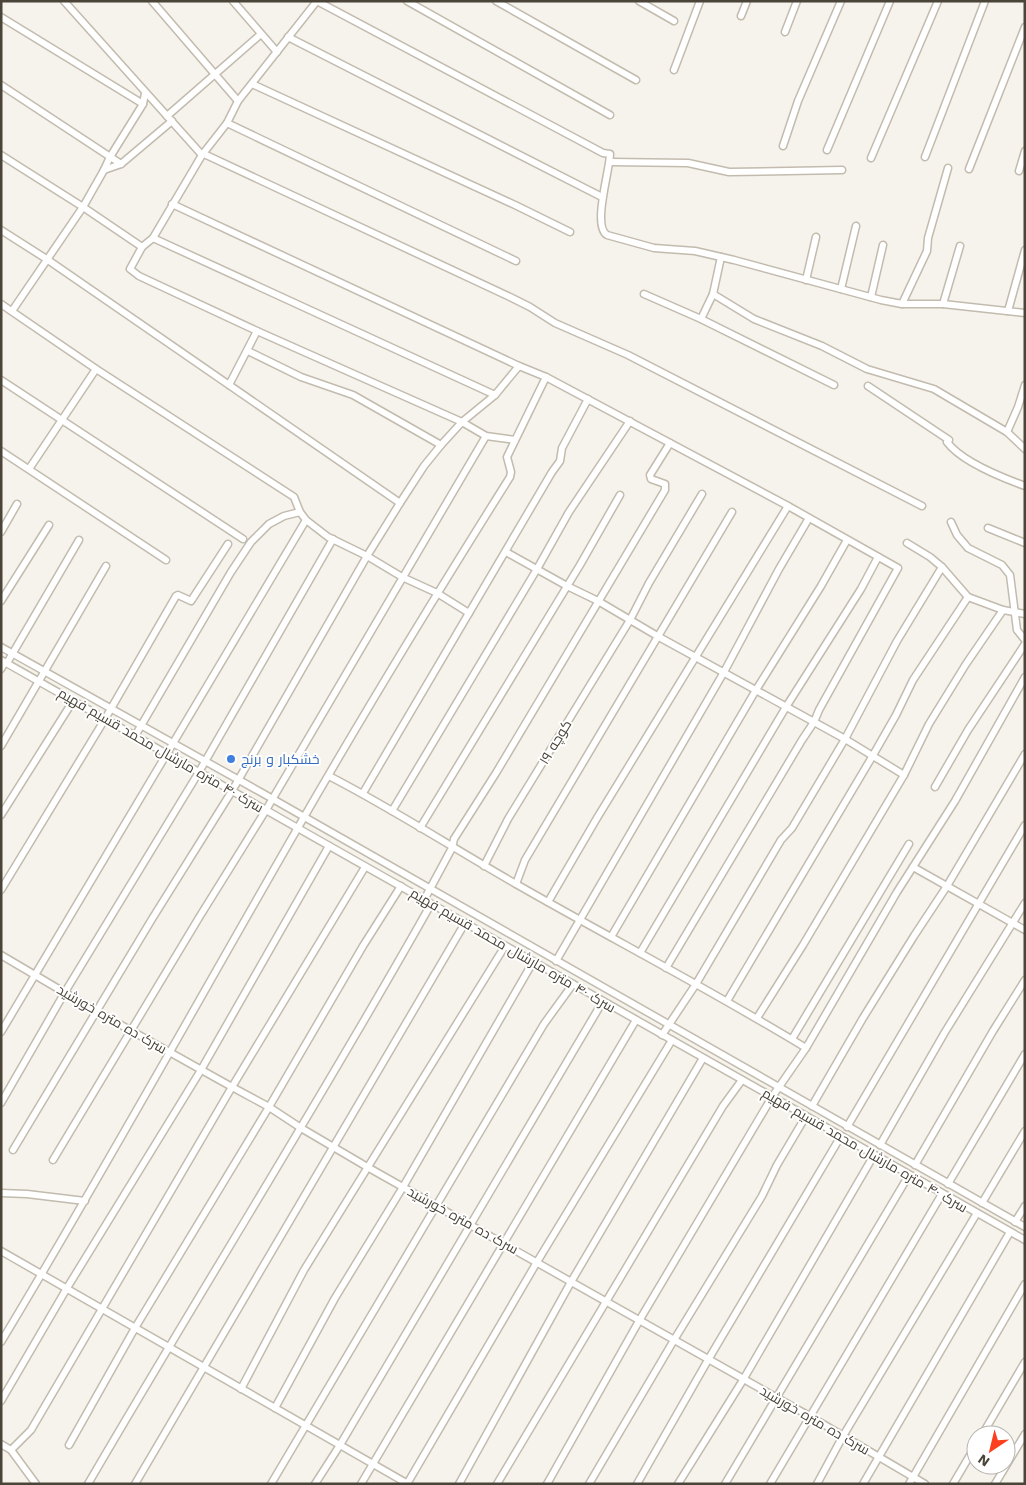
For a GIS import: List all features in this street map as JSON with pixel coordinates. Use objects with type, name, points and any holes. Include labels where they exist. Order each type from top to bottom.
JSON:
[{"type":"street","points":[[64,1],[203,154],[510,297],[555,323],[628,354],[922,506]]},
{"type":"street","points":[[152,1],[238,102]]},
{"type":"street","points":[[233,1],[277,52]]},
{"type":"street","points":[[515,440],[486,436],[462,422],[257,331],[139,276],[130,269],[142,247],[153,238],[203,154],[227,123],[238,102],[317,1],[603,153],[610,154],[602,197],[601,228],[607,235],[654,248],[695,251],[721,257],[902,304],[943,304],[1025,312]]},
{"type":"street","points":[[407,1],[610,115]]},
{"type":"street","points":[[496,1],[636,80]]},
{"type":"street","points":[[638,1],[674,21]]},
{"type":"street","points":[[674,70],[700,1]]},
{"type":"street","points":[[741,16],[746,1]]},
{"type":"street","points":[[785,32],[797,1]]},
{"type":"street","points":[[783,146],[798,101],[841,1]]},
{"type":"street","points":[[828,150],[890,1]]},
{"type":"street","points":[[871,158],[938,1]]},
{"type":"street","points":[[925,157],[985,1]]},
{"type":"street","points":[[1,17],[143,104]]},
{"type":"street","points":[[968,169],[1025,27]]},
{"type":"street","points":[[104,170],[121,164],[261,34]]},
{"type":"street","points":[[288,37],[602,197]]},
{"type":"street","points":[[252,84],[570,232]]},
{"type":"street","points":[[1,85],[121,164]]},
{"type":"street","points":[[12,311],[83,207],[110,157],[143,104],[145,92]]},
{"type":"street","points":[[227,123],[516,261]]},
{"type":"street","points":[[1019,171],[1025,151]]},
{"type":"street","points":[[1,155],[142,247]]},
{"type":"street","points":[[610,162],[688,163],[729,172],[842,170]]},
{"type":"street","points":[[902,304],[926,251],[928,235],[948,168]]},
{"type":"street","points":[[172,204],[588,399],[788,506],[898,568],[814,722],[666,968]]},
{"type":"street","points":[[841,289],[856,226]]},
{"type":"street","points":[[1,230],[48,260],[400,502]]},
{"type":"street","points":[[806,280],[816,237]]},
{"type":"street","points":[[153,238],[495,395]]},
{"type":"street","points":[[871,297],[883,244]]},
{"type":"street","points":[[943,304],[960,246]]},
{"type":"street","points":[[1008,310],[1025,250]]},
{"type":"street","points":[[701,319],[712,294],[721,257]]},
{"type":"street","points":[[644,294],[701,319],[834,385]]},
{"type":"street","points":[[712,294],[754,319],[822,346],[867,369],[934,389],[1007,432],[1025,449]]},
{"type":"street","points":[[1,304],[96,369],[294,497],[300,512],[306,520],[328,537],[367,556],[402,577],[438,593],[469,613]]},
{"type":"street","points":[[229,385],[257,331]]},
{"type":"street","points":[[248,351],[301,377],[353,395],[442,445]]},
{"type":"street","points":[[13,1150],[96,1011],[239,780],[400,502],[424,466],[462,422],[495,395],[519,366]]},
{"type":"street","points":[[30,469],[96,369]]},
{"type":"street","points":[[1,1342],[85,1201],[304,817],[510,477],[511,472],[507,457],[546,378]]},
{"type":"street","points":[[1,380],[243,539]]},
{"type":"street","points":[[1007,432],[1025,385]]},
{"type":"street","points":[[868,386],[948,440],[947,442],[950,446],[966,457],[998,476],[1025,486]]},
{"type":"street","points":[[363,793],[560,461],[562,448],[588,399]]},
{"type":"street","points":[[392,810],[568,512],[630,421]]},
{"type":"street","points":[[53,1160],[266,810],[486,436]]},
{"type":"street","points":[[424,900],[452,848],[454,838],[516,740],[665,490],[665,484],[651,479],[650,475],[670,443]]},
{"type":"street","points":[[1,450],[166,560]]},
{"type":"street","name":"کوچه ۱۹","points":[[484,866],[508,819],[630,620],[702,494]]},
{"type":"street","points":[[420,828],[620,495]]},
{"type":"street","points":[[1,532],[17,504]]},
{"type":"street","points":[[548,902],[788,506]]},
{"type":"street","points":[[135,736],[231,572],[251,542],[269,524],[284,516],[300,512]]},
{"type":"street","points":[[516,884],[525,860],[732,512]]},
{"type":"street","points":[[556,961],[724,672],[779,569],[809,518]]},
{"type":"street","points":[[1,1032],[306,520]]},
{"type":"street","points":[[936,787],[968,730],[1025,642],[1017,630],[1010,575],[995,560],[968,548],[957,535],[951,522]]},
{"type":"street","points":[[1,601],[49,525]]},
{"type":"street","points":[[988,528],[1025,543]]},
{"type":"street","points":[[1,1103],[65,992],[199,772],[333,539]]},
{"type":"street","points":[[1,669],[79,540]]},
{"type":"street","points":[[611,937],[756,690],[821,586],[847,540]]},
{"type":"street","points":[[907,543],[942,567],[968,597],[1003,610],[1025,614]]},
{"type":"street","points":[[1,890],[105,719],[176,596],[178,595],[191,601],[228,544]]},
{"type":"street","points":[[506,552],[598,601],[904,774]]},
{"type":"street","points":[[640,953],[786,707],[861,589],[878,557]]},
{"type":"street","points":[[1,746],[46,672],[106,566]]},
{"type":"street","points":[[662,1035],[696,984],[781,840],[792,828],[845,739],[902,633],[942,567]]},
{"type":"street","points":[[727,1001],[872,757],[913,680],[968,597]]},
{"type":"street","points":[[757,1018],[803,945],[904,774],[929,724],[966,664],[1003,610]]},
{"type":"street","name":"سرک ۴۰ متره مارشال محمد قسیم فهیم","points":[[1,647],[142,725],[1025,1227]]},
{"type":"street","name":"سرک ۴۰ متره مارشال محمد قسیم فهیم","points":[[4,662],[1025,1240]]},
{"type":"street","points":[[548,1484],[639,1321],[772,1097],[806,1048],[896,892],[955,801],[1025,678]]},
{"type":"street","points":[[1,815],[73,701]]},
{"type":"street","points":[[812,1106],[863,1018],[946,886],[1025,754]]},
{"type":"street","points":[[329,776],[363,793],[452,848],[727,1001],[806,1048]]},
{"type":"street","points":[[847,1126],[1025,825]]},
{"type":"street","points":[[792,1040],[909,844]]},
{"type":"street","points":[[1,1401],[67,1288],[201,1070],[329,846]]},
{"type":"street","points":[[914,866],[1025,930]]},
{"type":"street","points":[[11,1450],[31,1430],[232,1087],[366,867]]},
{"type":"street","points":[[68,1445],[135,1328],[270,1107],[400,886]]},
{"type":"street","points":[[880,1145],[945,1032],[1025,902]]},
{"type":"street","points":[[88,1484],[367,1018],[431,904]]},
{"type":"street","points":[[135,1484],[466,923]]},
{"type":"street","points":[[242,1389],[304,1270],[505,946]]},
{"type":"street","name":"سرک ده متره خورشید","points":[[2,958],[270,1107],[301,1128],[369,1168],[503,1245],[538,1262],[743,1380],[811,1416],[925,1484]]},
{"type":"street","points":[[275,1408],[335,1298],[403,1187],[534,962]]},
{"type":"street","points":[[915,1165],[992,1031],[1025,980]]},
{"type":"street","points":[[271,1484],[544,1024],[573,984]]},
{"type":"street","points":[[315,1484],[603,1001]]},
{"type":"street","points":[[361,1484],[636,1020]]},
{"type":"street","points":[[1,1251],[407,1484],[672,1040]]},
{"type":"street","points":[[948,1184],[1025,1054]]},
{"type":"street","points":[[458,1484],[571,1282],[703,1058]]},
{"type":"street","points":[[497,1484],[723,1106],[742,1080]]},
{"type":"street","points":[[589,1484],[762,1196],[777,1165],[806,1116]]},
{"type":"street","points":[[982,1203],[1025,1131]]},
{"type":"street","points":[[637,1484],[841,1136]]},
{"type":"street","points":[[678,1484],[743,1380],[874,1155]]},
{"type":"street","points":[[726,1484],[909,1175]]},
{"type":"street","points":[[1,1193],[85,1201]]},
{"type":"street","points":[[770,1484],[942,1194]]},
{"type":"street","points":[[1016,1222],[1025,1206]]},
{"type":"street","points":[[817,1484],[843,1436],[976,1213]]},
{"type":"street","points":[[862,1484],[1010,1232]]},
{"type":"street","points":[[909,1484],[1025,1284]]},
{"type":"street","points":[[988,1425],[1025,1362]]},
{"type":"street","points":[[995,1484],[1025,1434]]},
{"type":"street","points":[[1,1444],[11,1450],[36,1484]]},
{"type":"street","points":[[953,1484],[966,1462]]},
{"type":"place","name":"خشکبار و برنج","points":[[231,759]]}]
